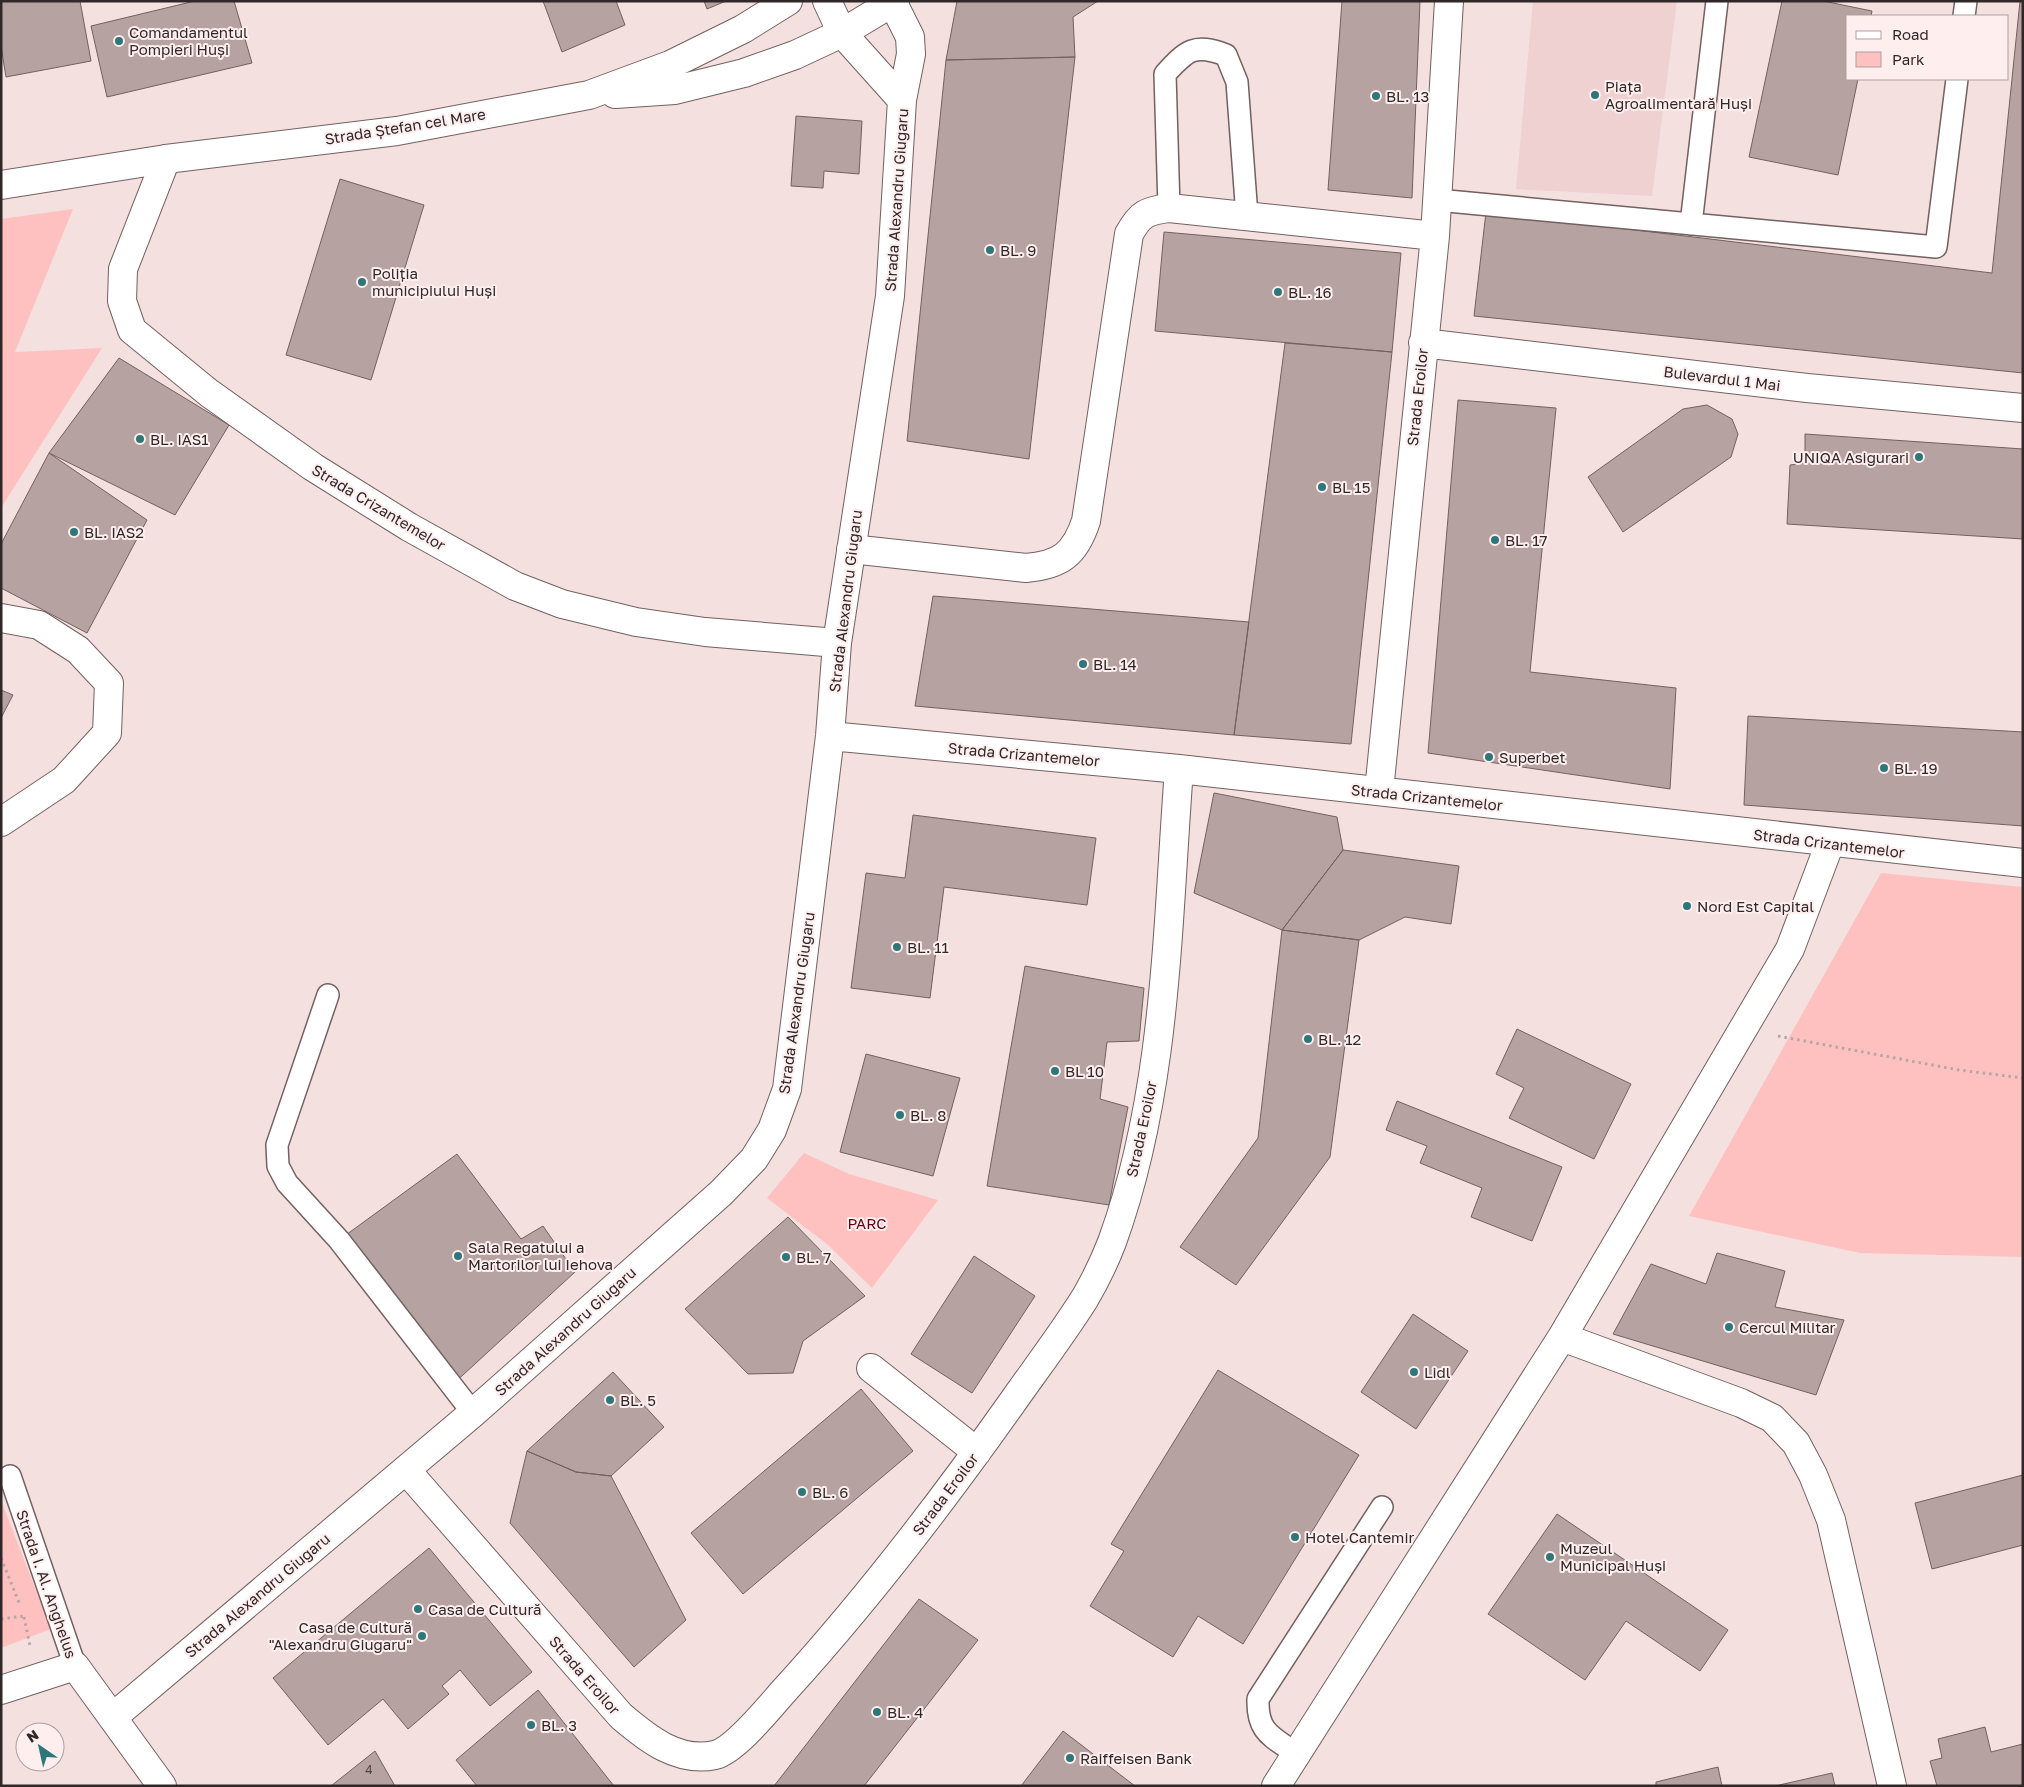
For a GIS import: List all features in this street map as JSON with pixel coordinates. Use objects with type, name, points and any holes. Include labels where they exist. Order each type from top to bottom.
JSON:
[{"type":"street","name":"Strada Ștefan cel Mare","points":[[1,184],[166,159],[397,131],[589,95],[670,64],[743,29],[788,1]]},
{"type":"street","points":[[827,1],[842,33],[902,100]]},
{"type":"street","name":"Strada Eroilor","points":[[1379,791],[1422,343],[1435,236],[1449,1]]},
{"type":"street","points":[[589,95],[675,90],[744,73],[795,55],[842,33],[893,2]]},
{"type":"street","name":"Strada Alexandru Giugaru","points":[[113,1717],[473,1413],[721,1193],[754,1159],[772,1130],[787,1089],[830,736],[837,643],[890,296],[902,100],[911,54],[910,37],[893,2]]},
{"type":"street","name":"Strada Crizantemelor","points":[[166,159],[122,269],[122,301],[132,330],[209,393],[313,467],[409,527],[515,586],[562,604],[636,622],[705,632],[837,643]]},
{"type":"street","points":[[851,549],[1026,568],[1047,567],[1066,556],[1079,542],[1086,521],[1129,234],[1138,219],[1151,210],[1168,208],[1435,236]]},
{"type":"street","name":"Bulevardul 1 Mai","points":[[1422,343],[1807,388],[2023,408]]},
{"type":"street","points":[[1,618],[39,625],[78,650],[109,683],[107,733],[64,780],[1,822]]},
{"type":"street","name":"Strada Crizantemelor","points":[[830,736],[1179,769],[2023,863]]},
{"type":"street","name":"Strada Eroilor","points":[[406,1470],[621,1716],[644,1735],[671,1751],[694,1757],[718,1754],[750,1728],[837,1633],[955,1484],[1086,1295],[1112,1243],[1141,1143],[1158,1042],[1179,769]]},
{"type":"street","points":[[1276,1786],[1295,1753],[1562,1337],[1790,949],[1830,843]]},
{"type":"street","points":[[1562,1337],[1742,1402],[1772,1418],[1796,1443],[1813,1475],[1831,1520],[1892,1786]]},
{"type":"street","points":[[871,1368],[977,1452]]},
{"type":"street","points":[[1,1690],[75,1666]]},
{"type":"street","name":"Strada I. Al. Anghelus","points":[[75,1666],[162,1786]]},
{"type":"lane","points":[[1692,224],[1717,1]]},
{"type":"lane","points":[[1964,15],[1966,1]]},
{"type":"lane","points":[[1168,208],[1165,74],[1183,54],[1205,47],[1226,55],[1237,82],[1247,216]]},
{"type":"lane","points":[[1437,200],[1936,247],[1957,80]]},
{"type":"lane","points":[[328,995],[277,1144],[278,1166],[286,1182],[340,1240],[473,1413]]},
{"type":"lane","name":"Strada I. Al. Anghelus","points":[[10,1476],[75,1666]]},
{"type":"lane","points":[[1295,1753],[1265,1731],[1257,1717],[1258,1699],[1382,1506]]},
{"type":"path","points":[[1742,1029],[1959,1070],[2023,1078]]},
{"type":"path","points":[[1,1558],[24,1616],[1,1619]]},
{"type":"shaded area","name":"Piața Agroalimentară Huși","points":[[1533,1],[1677,1],[1652,196],[1516,189]]},
{"type":"green space","points":[[73,209],[15,352],[102,348],[1,508],[1,219]]},
{"type":"green space","points":[[1881,873],[2023,887],[2023,1257],[1860,1253],[1689,1216]]},
{"type":"green space","name":"PARC","points":[[804,1153],[849,1174],[938,1200],[872,1288],[828,1245],[767,1198]]},
{"type":"green space","points":[[1,1500],[51,1629],[1,1648]]},
{"type":"building","name":"Comandamentul Pompieri Huși","points":[[1,1],[80,1],[91,61],[6,77],[1,46]]},
{"type":"building","points":[[195,1],[234,1],[252,63],[107,97],[91,26]]},
{"type":"building","points":[[543,1],[616,1],[625,25],[562,52]]},
{"type":"building","points":[[704,1],[726,1],[707,9]]},
{"type":"building","points":[[957,1],[1098,1],[1073,17],[1075,57],[946,60]]},
{"type":"building","name":"BL. 13","points":[[1342,1],[1420,1],[1412,198],[1328,190]]},
{"type":"building","points":[[1782,1],[1823,1],[1872,11],[1871,15],[1846,15],[1846,80],[1858,80],[1838,175],[1749,157]]},
{"type":"building","points":[[2020,1],[2023,1],[2023,373],[1474,316],[1486,212],[1992,273]]},
{"type":"building","name":"BL. 9","points":[[1075,57],[1029,459],[907,441],[946,60]]},
{"type":"building","points":[[796,116],[862,121],[859,174],[824,171],[823,188],[791,186]]},
{"type":"building","name":"Poliția municipiului Huși","points":[[340,179],[424,205],[371,380],[286,355]]},
{"type":"building","name":"BL. 16","points":[[1164,232],[1401,253],[1392,352],[1155,331]]},
{"type":"building","name":"BL 15","points":[[1285,343],[1392,352],[1351,744],[1234,735]]},
{"type":"building","name":"BL. IAS1","points":[[119,358],[229,425],[175,515],[49,453]]},
{"type":"building","name":"BL. 17","points":[[1458,400],[1556,408],[1530,672],[1676,688],[1670,789],[1428,753]]},
{"type":"building","points":[[1707,405],[1732,419],[1738,434],[1731,457],[1623,532],[1588,477],[1683,409]]},
{"type":"building","points":[[1805,434],[2023,449],[2023,539],[1787,524],[1790,465],[1805,463]]},
{"type":"building","name":"BL. IAS2","points":[[49,453],[147,520],[87,633],[1,588],[1,544]]},
{"type":"building","name":"BL. 14","points":[[933,596],[1249,622],[1234,735],[915,706]]},
{"type":"building","points":[[1,690],[13,695],[1,718]]},
{"type":"building","name":"BL. 19","points":[[1748,716],[2023,732],[2023,826],[1744,805]]},
{"type":"building","points":[[1214,793],[1337,817],[1343,850],[1282,930],[1194,893]]},
{"type":"building","name":"BL. 11","points":[[913,815],[1096,838],[1087,905],[944,887],[930,998],[851,988],[866,873],[905,878]]},
{"type":"building","points":[[1343,850],[1459,866],[1451,924],[1405,917],[1359,940],[1282,930]]},
{"type":"building","name":"BL. 12","points":[[1282,930],[1359,940],[1330,1157],[1236,1285],[1180,1247],[1258,1138]]},
{"type":"building","name":"BL 10","points":[[1025,966],[1144,988],[1139,1041],[1107,1042],[1100,1099],[1128,1107],[1109,1205],[987,1186]]},
{"type":"building","points":[[1517,1029],[1631,1084],[1594,1159],[1509,1118],[1524,1088],[1496,1074]]},
{"type":"building","name":"BL. 8","points":[[866,1054],[960,1078],[933,1176],[840,1152]]},
{"type":"building","points":[[1397,1101],[1562,1167],[1532,1241],[1471,1217],[1482,1188],[1420,1163],[1427,1146],[1386,1130]]},
{"type":"building","name":"Sala Regatului a Martorilor lui Iehova","points":[[457,1154],[521,1239],[543,1226],[575,1272],[451,1386],[339,1240]]},
{"type":"building","name":"BL. 7","points":[[788,1217],[865,1296],[803,1341],[793,1373],[748,1374],[685,1309]]},
{"type":"building","name":"Cercul Militar","points":[[1717,1253],[1785,1271],[1775,1307],[1844,1320],[1816,1395],[1613,1334],[1651,1264],[1706,1284]]},
{"type":"building","points":[[974,1256],[1035,1296],[972,1393],[911,1354]]},
{"type":"building","name":"Lidl","points":[[1413,1314],[1468,1351],[1416,1429],[1361,1392]]},
{"type":"building","name":"Hotel Cantemir","points":[[1218,1370],[1359,1455],[1243,1644],[1198,1616],[1173,1657],[1090,1606],[1124,1551],[1111,1544]]},
{"type":"building","name":"BL. 5","points":[[613,1372],[664,1427],[611,1476],[576,1472],[527,1451]]},
{"type":"building","name":"BL. 6","points":[[861,1389],[913,1451],[743,1594],[691,1533]]},
{"type":"building","points":[[527,1451],[576,1472],[611,1476],[686,1620],[634,1667],[510,1523]]},
{"type":"building","points":[[2023,1475],[2023,1545],[1932,1569],[1915,1503]]},
{"type":"building","points":[[1557,1514],[1728,1630],[1700,1671],[1626,1621],[1585,1680],[1488,1614]]},
{"type":"building","name":"Casa de Cultură","points":[[429,1548],[532,1672],[490,1706],[460,1670],[442,1686],[449,1694],[408,1729],[383,1699],[328,1745],[273,1678]]},
{"type":"building","name":"BL. 4","points":[[919,1599],[978,1640],[864,1786],[774,1786]]},
{"type":"building","name":"BL. 3","points":[[538,1690],[614,1786],[477,1786],[456,1760]]},
{"type":"building","points":[[1985,1727],[1991,1752],[2023,1744],[2023,1786],[1937,1786],[1930,1761],[1942,1758],[1938,1739]]},
{"type":"building","name":"Raiffeisen Bank","points":[[1063,1731],[1135,1786],[1021,1786]]},
{"type":"building","points":[[375,1751],[395,1786],[331,1786]]},
{"type":"building","points":[[1718,1767],[1722,1786],[1656,1786],[1656,1782]]},
{"type":"building","points":[[1832,1773],[1835,1786],[1775,1786]]},
{"type":"place","name":"Comandamentul Pompieri Huși","points":[[119,41]]},
{"type":"place","name":"Piața Agroalimentară Huși","points":[[1595,95]]},
{"type":"place","name":"BL. 13","points":[[1376,96]]},
{"type":"place","name":"BL. 9","points":[[990,250]]},
{"type":"place","name":"Poliția municipiului Huși","points":[[362,282]]},
{"type":"place","name":"BL. 16","points":[[1278,292]]},
{"type":"place","name":"BL. IAS1","points":[[140,439]]},
{"type":"place","name":"UNIQA Asigurari","points":[[1919,457]]},
{"type":"place","name":"BL 15","points":[[1322,487]]},
{"type":"place","name":"BL. IAS2","points":[[74,532]]},
{"type":"place","name":"BL. 17","points":[[1495,540]]},
{"type":"place","name":"BL. 14","points":[[1083,664]]},
{"type":"place","name":"Superbet","points":[[1489,757]]},
{"type":"place","name":"BL. 19","points":[[1884,768]]},
{"type":"place","name":"Nord Est Capital","points":[[1687,906]]},
{"type":"place","name":"BL. 11","points":[[897,947]]},
{"type":"place","name":"BL. 12","points":[[1308,1039]]},
{"type":"place","name":"BL 10","points":[[1055,1071]]},
{"type":"place","name":"BL. 8","points":[[900,1115]]},
{"type":"place","name":"Sala Regatului a Martorilor lui Iehova","points":[[458,1256]]},
{"type":"place","name":"BL. 7","points":[[786,1257]]},
{"type":"place","name":"Cercul Militar","points":[[1729,1327]]},
{"type":"place","name":"Lidl","points":[[1414,1372]]},
{"type":"place","name":"BL. 5","points":[[610,1400]]},
{"type":"place","name":"BL. 6","points":[[802,1492]]},
{"type":"place","name":"Hotel Cantemir","points":[[1295,1537]]},
{"type":"place","name":"Muzeul Municipal Huși","points":[[1550,1557]]},
{"type":"place","name":"Casa de Cultură","points":[[418,1609]]},
{"type":"place","name":"Casa de Cultură \"Alexandru Giugaru\"","points":[[422,1636]]},
{"type":"place","name":"BL. 4","points":[[877,1712]]},
{"type":"place","name":"BL. 3","points":[[531,1725]]},
{"type":"place","name":"Raiffeisen Bank","points":[[1070,1758]]}]
